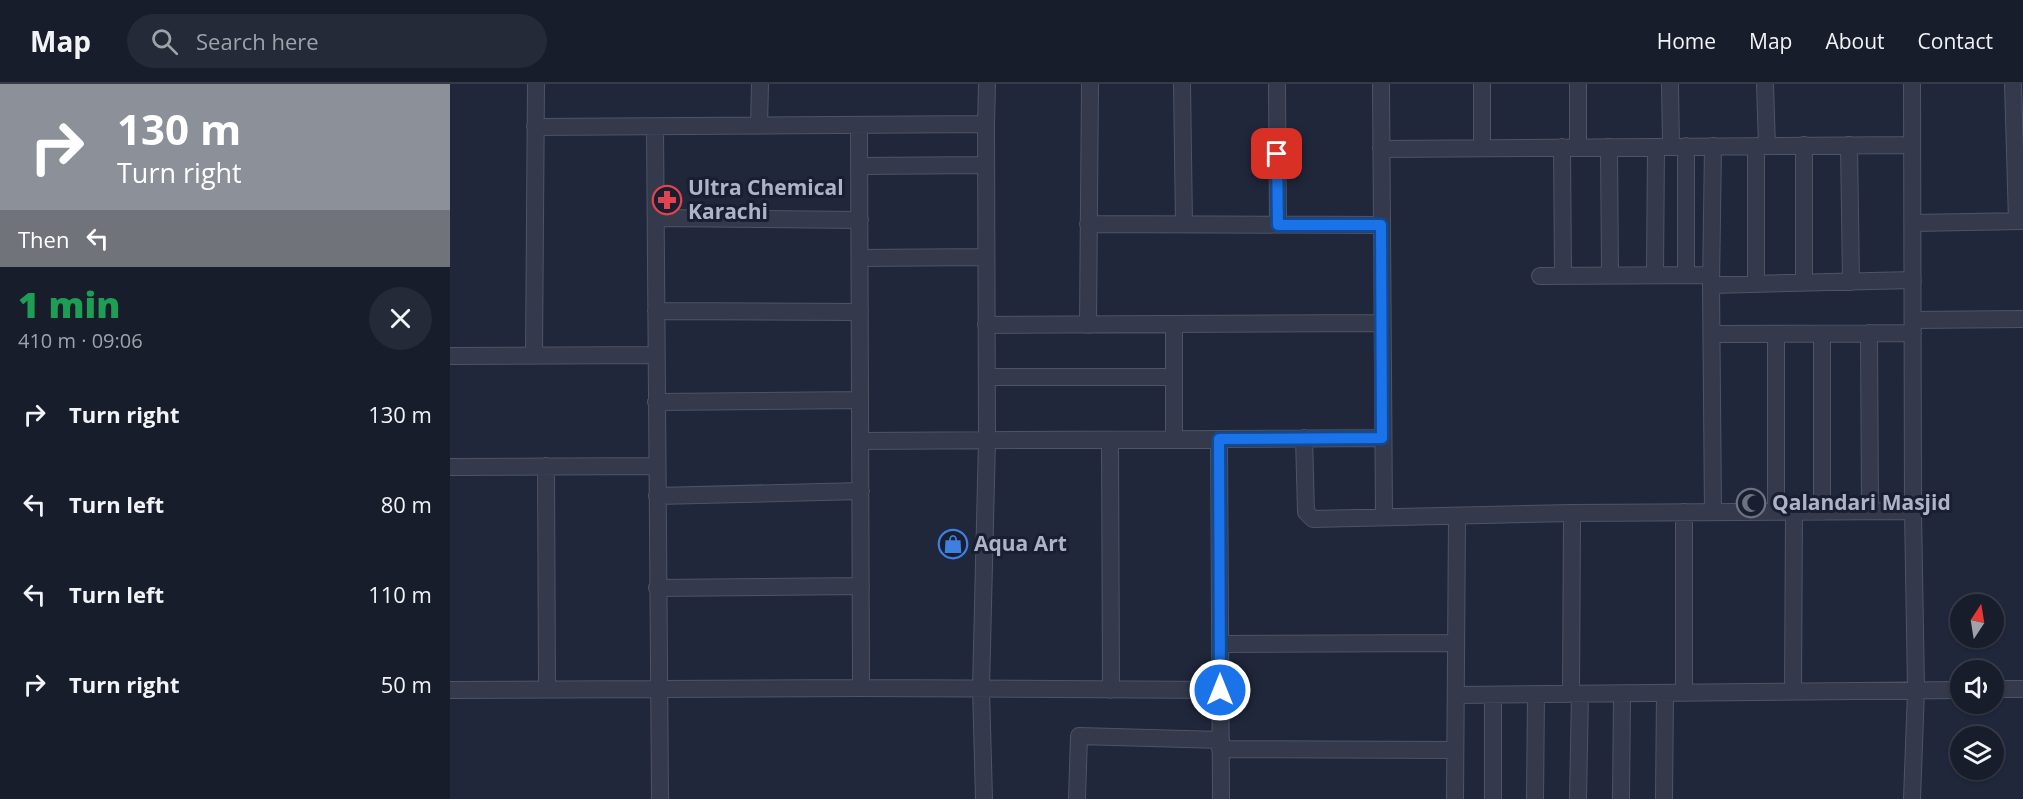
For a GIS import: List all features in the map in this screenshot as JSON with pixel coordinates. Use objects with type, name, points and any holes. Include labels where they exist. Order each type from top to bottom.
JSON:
[{"type":"street","points":[[534,356],[536,84]]},
{"type":"street","points":[[759,126],[760,84]]},
{"type":"street","points":[[984,799],[981,688],[987,441],[987,84]]},
{"type":"street","points":[[1088,325],[1090,84]]},
{"type":"street","points":[[1182,84],[1184,224]]},
{"type":"street","points":[[1277,84],[1278,225]]},
{"type":"street","points":[[1381,84],[1384,516]]},
{"type":"street","points":[[1482,84],[1482,148]]},
{"type":"street","points":[[1563,276],[1570,147],[1578,84]]},
{"type":"street","points":[[1670,84],[1671,146],[1686,275]]},
{"type":"street","points":[[1756,284],[1765,84]]},
{"type":"street","points":[[1912,84],[1913,511],[1916,690],[1912,799]]},
{"type":"street","points":[[1913,223],[2020,221],[2013,84]]},
{"type":"street","points":[[535,127],[986,124]]},
{"type":"street","points":[[859,125],[861,688]]},
{"type":"street","points":[[655,127],[660,799]]},
{"type":"street","points":[[1381,149],[1912,144]]},
{"type":"street","points":[[1804,145],[1804,283]]},
{"type":"street","points":[[1849,145],[1851,282]]},
{"type":"street","points":[[1655,275],[1671,146]]},
{"type":"street","points":[[1713,146],[1711,280],[1713,512]]},
{"type":"street","points":[[1609,147],[1610,275]]},
{"type":"street","points":[[860,166],[986,165]]},
{"type":"street","points":[[656,218],[860,220]]},
{"type":"street","points":[[1088,224],[1381,225]]},
{"type":"street","points":[[860,258],[986,257]]},
{"type":"street","points":[[1540,276],[1686,275],[1756,284],[1913,280]]},
{"type":"street","points":[[656,310],[860,312]]},
{"type":"street","points":[[1713,334],[1869,333],[1913,326],[2023,319]]},
{"type":"street","points":[[986,325],[1382,322]]},
{"type":"street","points":[[1174,324],[1174,439]]},
{"type":"street","points":[[1869,333],[1870,511]]},
{"type":"street","points":[[1776,334],[1776,512]]},
{"type":"street","points":[[1822,334],[1822,512]]},
{"type":"street","points":[[450,356],[656,356]]},
{"type":"street","points":[[987,377],[1174,378]]},
{"type":"street","points":[[656,402],[860,400]]},
{"type":"street","points":[[1304,438],[1306,512],[1313,519],[1572,513],[1913,511]]},
{"type":"street","points":[[861,441],[1382,438]]},
{"type":"street","points":[[1219,439],[1221,799]]},
{"type":"street","points":[[1110,440],[1112,690]]},
{"type":"street","points":[[450,466],[657,466]]},
{"type":"street","points":[[546,466],[547,689]]},
{"type":"street","points":[[657,496],[861,491]]},
{"type":"street","points":[[1684,512],[1684,693]]},
{"type":"street","points":[[1793,692],[1794,512]]},
{"type":"street","points":[[1572,513],[1578,799]]},
{"type":"street","points":[[1455,799],[1457,516]]},
{"type":"street","points":[[657,588],[861,586]]},
{"type":"street","points":[[1220,644],[1456,643]]},
{"type":"street","points":[[450,690],[981,688],[1220,690]]},
{"type":"street","points":[[2004,689],[2023,689]]},
{"type":"street","points":[[1456,695],[1950,690]]},
{"type":"street","points":[[1665,693],[1665,799]]},
{"type":"street","points":[[1535,799],[1536,694]]},
{"type":"street","points":[[1621,799],[1622,694]]},
{"type":"street","points":[[1493,695],[1493,799]]},
{"type":"street","points":[[1077,799],[1079,736],[1220,745],[1455,750]]},
{"type":"place","name":"Ultra Chemical Karachi","points":[[667,200]]},
{"type":"place","name":"Qalandari Masjid","points":[[1751,503]]},
{"type":"place","name":"Aqua Art","points":[[953,544]]},
{"type":"route","points":[[1220,690],[1219,439],[1382,438],[1381,225],[1278,225],[1277,154]]}]
